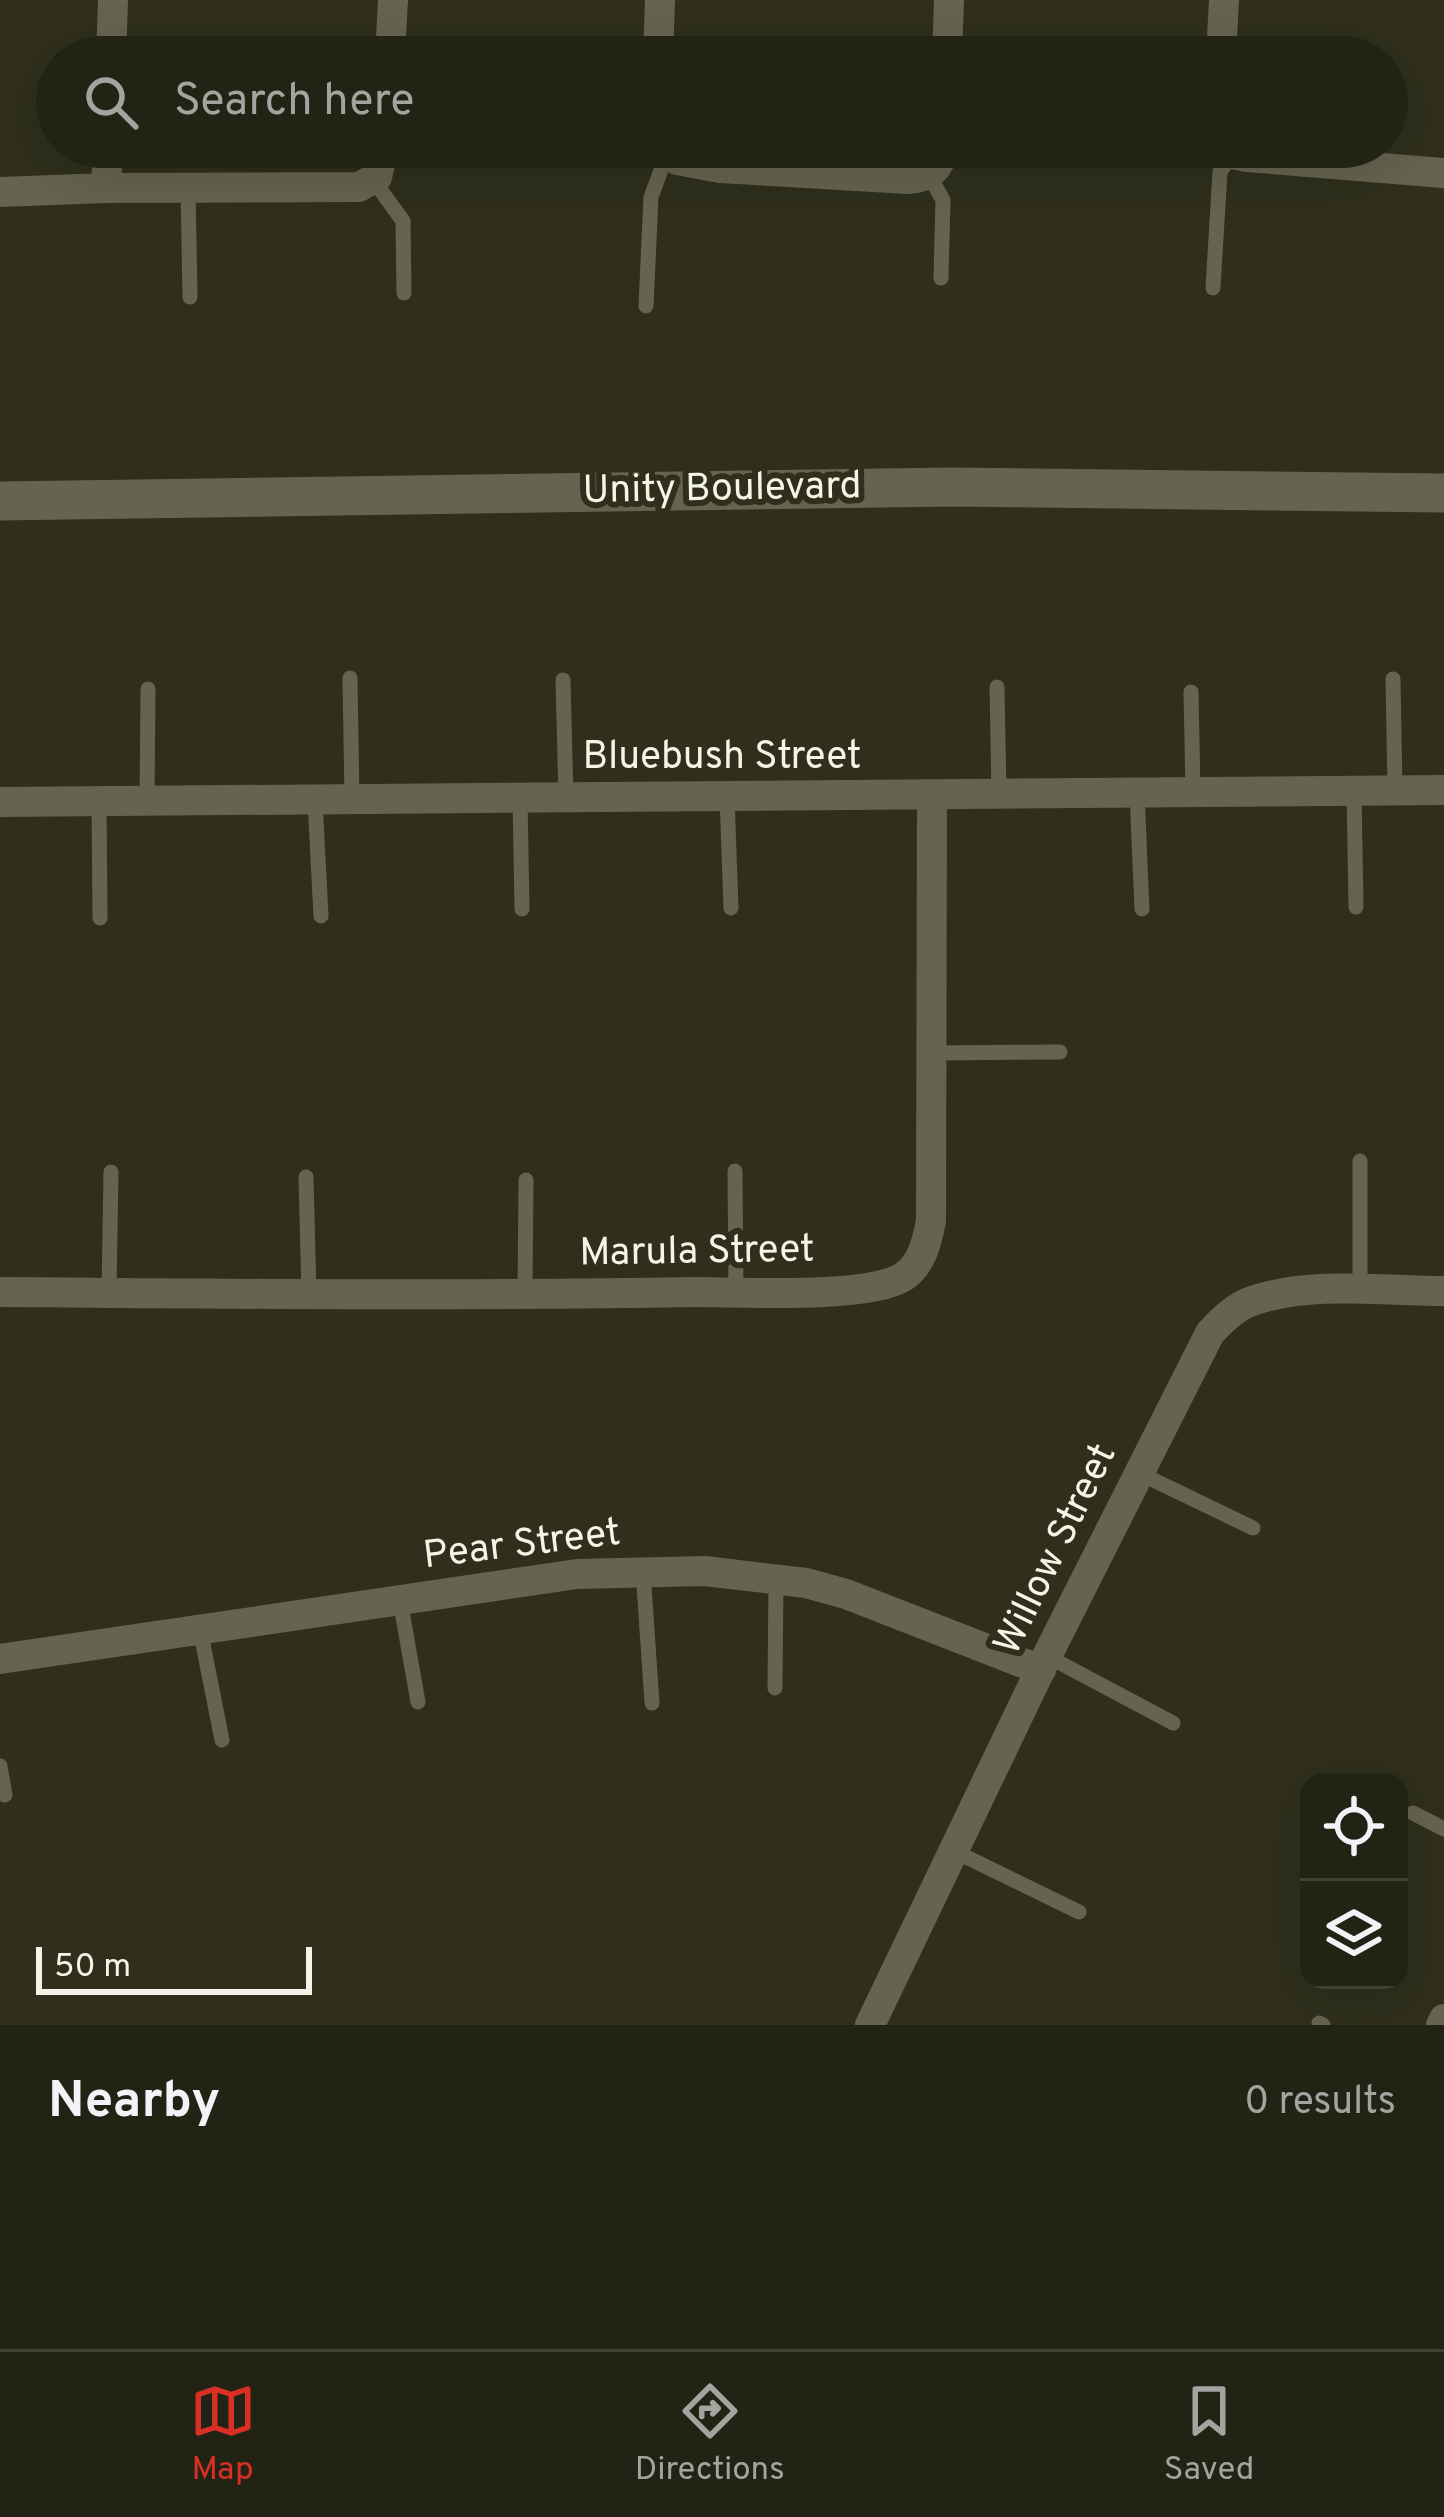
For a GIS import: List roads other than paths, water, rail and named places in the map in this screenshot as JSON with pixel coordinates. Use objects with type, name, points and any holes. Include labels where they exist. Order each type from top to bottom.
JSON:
[{"type":"street","points":[[112,36],[113,0]]},
{"type":"street","points":[[391,36],[393,0]]},
{"type":"street","points":[[659,36],[660,0]]},
{"type":"street","points":[[948,36],[949,0]]},
{"type":"street","points":[[1222,36],[1224,0]]},
{"type":"street","points":[[106,168],[106,188]]},
{"type":"street","points":[[0,192],[351,188],[374,181],[381,168]]},
{"type":"street","points":[[720,168],[908,179],[929,175],[937,168]]},
{"type":"street","points":[[1395,168],[1444,173]]},
{"type":"street","name":"Unity Boulevard","points":[[0,500],[952,488],[1444,493]]},
{"type":"street","name":"Bluebush Street","points":[[0,802],[1444,790]]},
{"type":"street","name":"Marula Street","points":[[0,1292],[736,1292],[855,1289],[903,1277],[917,1263],[931,1221],[932,795]]},
{"type":"street","name":"Willow Street","points":[[870,2025],[1210,1333],[1252,1300],[1314,1291],[1444,1291]]},
{"type":"street","name":"Pear Street","points":[[0,1659],[577,1574],[643,1570],[776,1579],[846,1594],[1044,1663]]},
{"type":"lane","points":[[646,306],[651,197],[660,168]]},
{"type":"lane","points":[[1213,288],[1222,168]]},
{"type":"lane","points":[[929,175],[943,200],[941,278]]},
{"type":"lane","points":[[374,181],[403,220],[404,293]]},
{"type":"lane","points":[[188,187],[190,297]]},
{"type":"lane","points":[[350,678],[352,800]]},
{"type":"lane","points":[[1393,679],[1395,790]]},
{"type":"lane","points":[[563,680],[566,798]]},
{"type":"lane","points":[[997,686],[999,794]]},
{"type":"lane","points":[[147,801],[148,689]]},
{"type":"lane","points":[[1191,692],[1193,792]]},
{"type":"lane","points":[[1354,791],[1356,908]]},
{"type":"lane","points":[[1137,793],[1142,909]]},
{"type":"lane","points":[[727,797],[731,908]]},
{"type":"lane","points":[[520,798],[522,909]]},
{"type":"lane","points":[[315,800],[321,916]]},
{"type":"lane","points":[[99,801],[100,918]]},
{"type":"lane","points":[[932,1053],[1060,1052]]},
{"type":"lane","points":[[1360,1161],[1360,1291]]},
{"type":"lane","points":[[109,1293],[112,1172]]},
{"type":"lane","points":[[734,1172],[736,1292]]},
{"type":"lane","points":[[306,1177],[310,1295]]},
{"type":"lane","points":[[525,1295],[526,1180]]},
{"type":"lane","points":[[1139,1473],[1252,1528]]},
{"type":"lane","points":[[643,1570],[652,1703]]},
{"type":"lane","points":[[775,1688],[776,1579]]},
{"type":"lane","points":[[400,1600],[418,1702]]},
{"type":"lane","points":[[200,1630],[222,1740]]},
{"type":"lane","points":[[1044,1663],[1173,1723]]},
{"type":"lane","points":[[0,1766],[5,1795]]},
{"type":"lane","points":[[1414,1813],[1444,1829]]},
{"type":"lane","points":[[954,1851],[1079,1912]]}]
